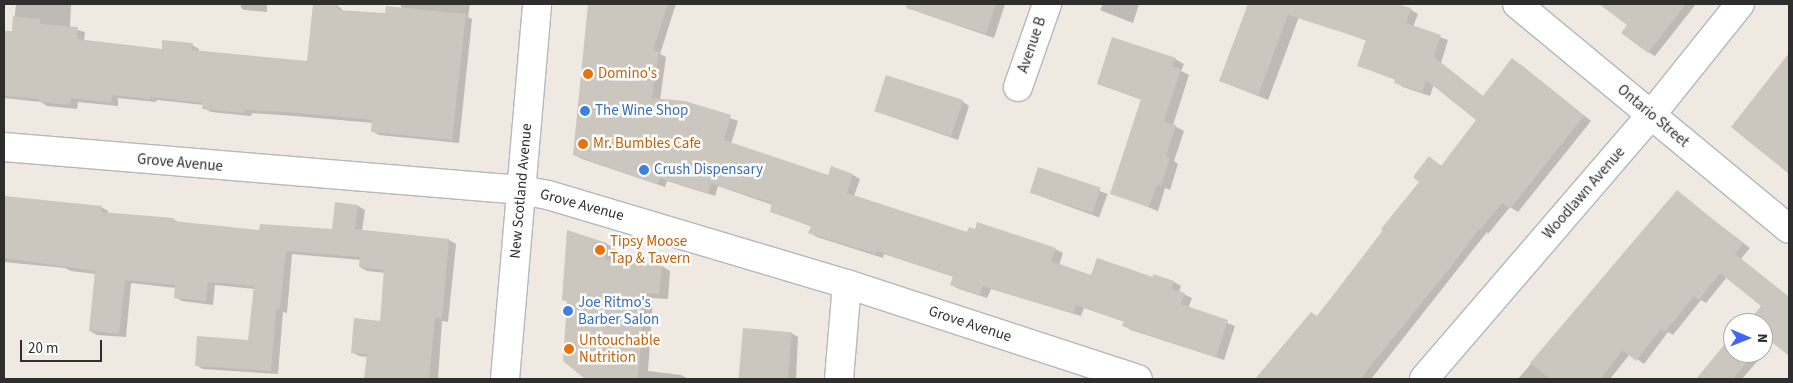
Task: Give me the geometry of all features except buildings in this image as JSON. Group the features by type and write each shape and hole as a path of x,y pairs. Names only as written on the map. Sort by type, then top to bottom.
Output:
{"street":[{"name":"New Scotland Avenue","path":"505,379 538,4"},
{"name":"Avenue B","path":"1018,87 1047,4"},
{"name":"Ontario Street","path":"1517,4 1789,229"},
{"name":"Woodlawn Avenue","path":"1424,379 1651,115 1740,4"},
{"name":"Grove Avenue","path":"4,147 522,190 586,205 847,284 1138,379"},
{"path":"839,379 847,284"}],"place":[{"name":"Domino's","path":"588,74"},
{"name":"The Wine Shop","path":"585,111"},
{"name":"Mr. Bumbles Cafe","path":"583,144"},
{"name":"Crush Dispensary","path":"644,170"},
{"name":"Tipsy Moose Tap & Tavern","path":"600,250"},
{"name":"Joe Ritmo's Barber Salon","path":"568,311"},
{"name":"Untouchable Nutrition","path":"569,349"}]}
